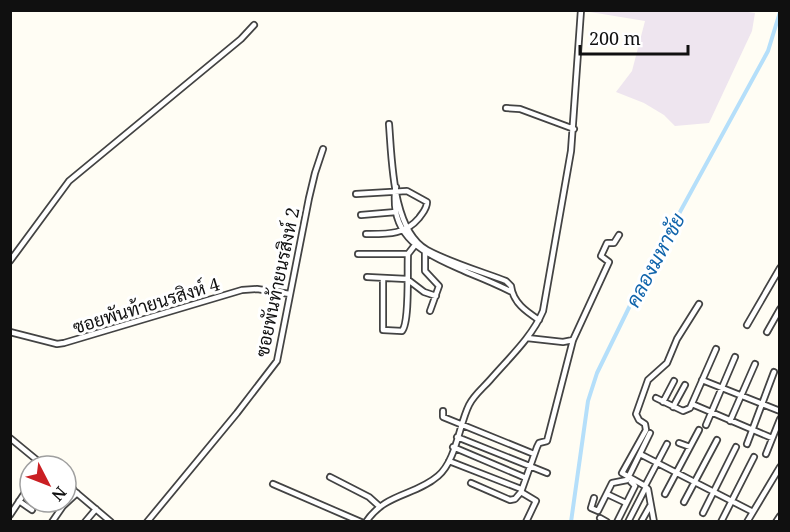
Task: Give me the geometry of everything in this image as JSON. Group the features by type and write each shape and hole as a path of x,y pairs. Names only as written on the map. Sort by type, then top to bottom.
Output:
{"street":[{"path":"366,522 379,506 431,481 443,471 474,397 527,338 539,320 545,304 574,129 581,10"},
{"path":"10,261 69,181 241,39 254,25"},
{"path":"506,108 520,109 574,129"},
{"path":"389,124 401,216 406,230 426,251 426,271 439,286 430,311"},
{"name":"ซอยพันท้ายนรสิงห์ 2","path":"147,522 274,366 279,356 315,173 323,149"},
{"path":"396,190 396,212 415,245 506,281 524,310 539,320"},
{"path":"356,194 407,191 427,202 425,210 406,230 366,234"},
{"path":"361,215 396,212"},
{"path":"471,483 510,500 515,499 521,491 538,444 547,441 573,340 609,262 602,256 606,245 614,243 619,235"},
{"path":"383,278 382,330 402,331 406,327 408,254 415,245"},
{"path":"358,255 408,254"},
{"path":"747,325 780,268"},
{"path":"367,277 407,279 424,292 436,296"},
{"name":"ซอยพันท้ายนรสิงห์ 4","path":"10,332 57,344 242,290 290,294"},
{"path":"617,522 635,484 622,472 646,430 645,424 636,414 648,380 668,363 677,339 699,304"},
{"path":"767,332 780,309"},
{"path":"527,338 563,342 573,340"},
{"path":"656,398 673,407 687,410 692,404 716,349"},
{"path":"706,425 735,357"},
{"path":"730,421 755,364"},
{"path":"747,444 774,372"},
{"path":"702,380 780,411"},
{"path":"663,402 674,381"},
{"path":"673,407 684,385"},
{"path":"692,404 772,438"},
{"path":"443,411 443,417 534,454"},
{"path":"766,454 780,419"},
{"path":"666,494 699,430"},
{"path":"594,498 591,508 598,511 614,482 627,479 650,433"},
{"path":"457,437 547,473"},
{"path":"10,438 29,454"},
{"path":"684,502 717,440"},
{"path":"679,442 690,447"},
{"path":"628,522 667,444"},
{"path":"453,447 526,478"},
{"path":"703,513 736,447"},
{"path":"640,454 753,512"},
{"path":"721,522 754,457"},
{"path":"449,461 521,491 536,501 525,522"},
{"path":"747,522 780,467"},
{"path":"330,477 369,497 379,506"},
{"path":"627,479 646,486"},
{"path":"273,484 361,522"},
{"path":"646,486 654,522"},
{"path":"78,493 110,521"},
{"path":"607,494 634,508"},
{"path":"641,522 650,506"},
{"path":"85,522 96,508"},
{"path":"777,522 780,516"},
{"path":"600,518 608,522"}],"shaded area":[{"path":"734,10 755,13 752,31 709,123 675,126 664,115 644,103 616,92 632,71 645,21 590,11"}],"waterway":[{"name":"คลองมหาชัย","path":"571,522 588,401 597,373 640,285 768,51 780,12"}]}
